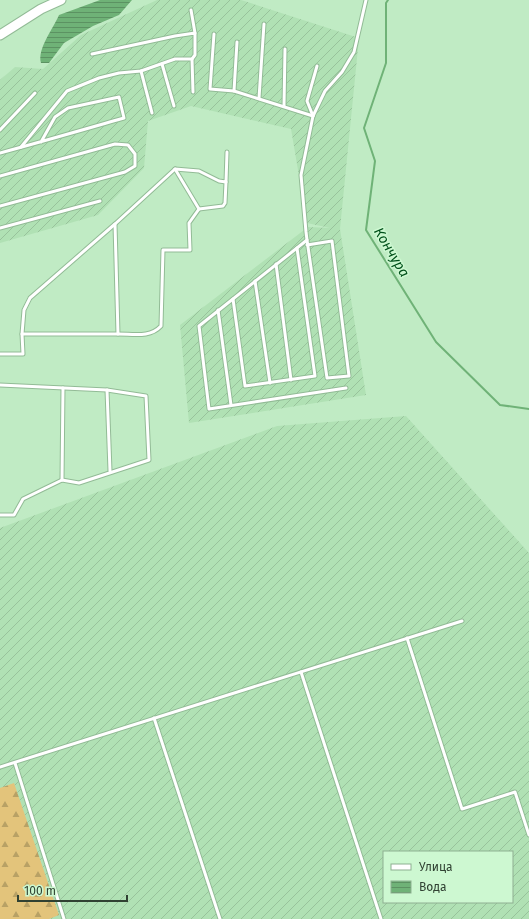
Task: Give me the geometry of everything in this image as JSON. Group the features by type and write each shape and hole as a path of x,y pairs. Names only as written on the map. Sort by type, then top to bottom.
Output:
{"main road":[{"path":"0,35 41,9 61,0"}],"lane":[{"path":"308,245 332,241 349,376 327,378 307,240 301,175 313,116 325,91 342,72 354,52 366,0"},
{"path":"191,10 195,33 195,55 192,59 193,92"},
{"path":"259,98 264,24"},
{"path":"92,54 174,36 195,33"},
{"path":"214,34 210,88 234,91 313,116"},
{"path":"234,91 237,42"},
{"path":"284,106 285,49"},
{"path":"21,147 67,91 99,78 119,73 141,71 175,59 192,59"},
{"path":"162,64 174,106"},
{"path":"313,116 307,101 317,66"},
{"path":"141,71 152,114"},
{"path":"0,130 35,93"},
{"path":"0,153 41,142 124,118 120,96 68,108 55,117 41,142"},
{"path":"0,176 115,144 128,144 135,154 135,166 125,172 0,206"},
{"path":"22,334 150,335 156,332 161,326 163,250 190,250 189,223 199,209 223,206 225,203 227,152"},
{"path":"0,354 23,354 22,334 24,310 30,298 115,224 175,169 199,171 226,182"},
{"path":"175,169 199,209"},
{"path":"0,228 100,201"},
{"path":"115,224 118,334"},
{"path":"307,240 198,326 209,409 346,388"},
{"path":"233,299 245,386 315,376 297,248"},
{"path":"276,264 292,380"},
{"path":"255,281 270,383"},
{"path":"218,310 231,406"},
{"path":"0,384 107,390 146,396 149,460 80,483 62,480 23,499 14,515 0,515"},
{"path":"62,480 63,388"},
{"path":"107,390 110,472"},
{"path":"0,767 462,621"},
{"path":"407,638 462,809 515,792 529,835"},
{"path":"301,672 380,919"},
{"path":"154,718 220,919"},
{"path":"15,763 64,919"}],"shaded area":[{"path":"157,0 241,0 359,38 340,229 366,395 189,423 180,325 308,227 330,228 307,223 291,129 191,106 148,121 144,168 98,215 0,243 0,80 15,67 43,69 81,35"},
{"path":"406,416 529,553 529,919 0,919 0,528 277,426"}],"green space":[{"path":"14,783 59,915 49,919 0,919 0,788"}],"water":[{"path":"100,0 132,0 119,15 93,26 64,43 49,63 41,63 40,57 43,45 59,15"}],"waterway":[{"name":"Кончура","path":"388,0 386,3 386,63 364,128 375,161 366,230 436,342 500,405 529,409"}]}
